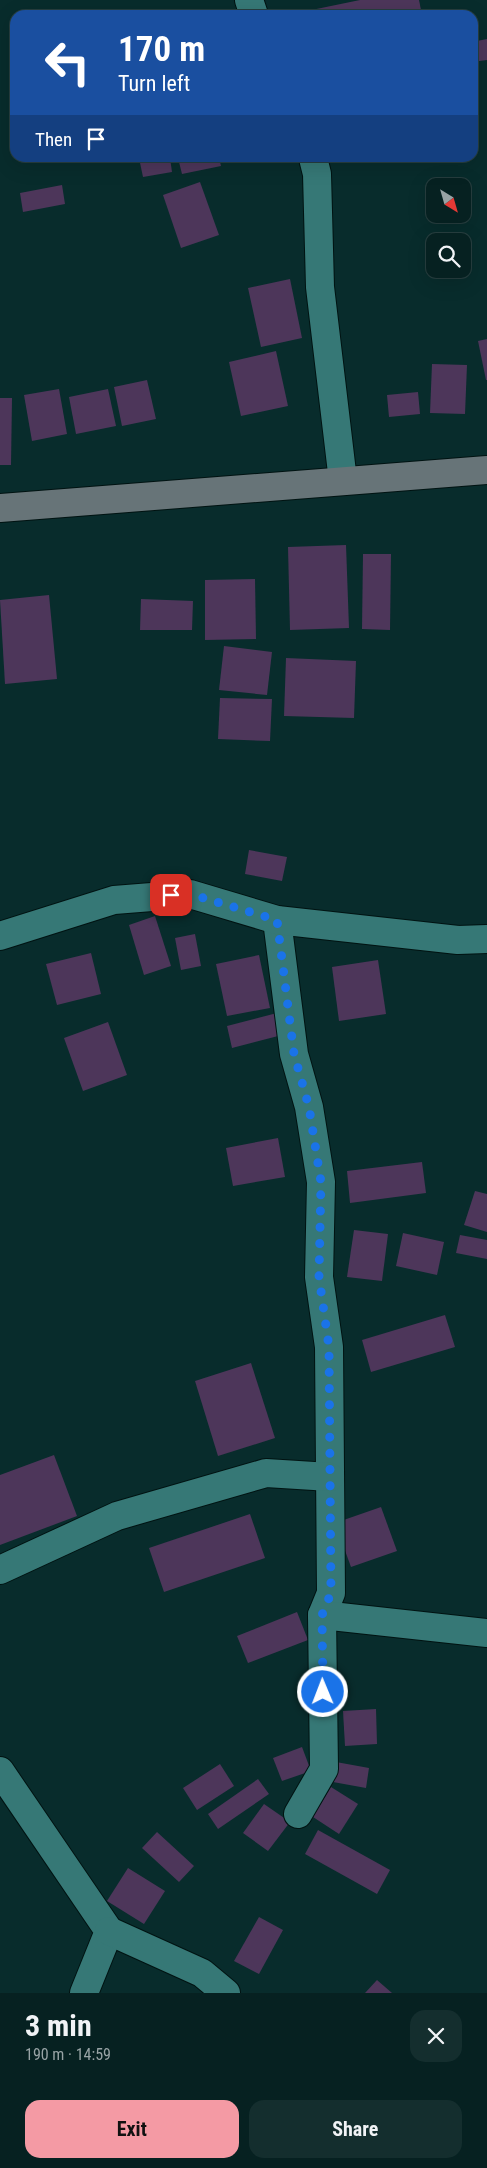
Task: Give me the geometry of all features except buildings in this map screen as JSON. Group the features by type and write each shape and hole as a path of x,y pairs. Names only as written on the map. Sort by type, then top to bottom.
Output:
{"main road":[{"path":"0,508 487,470"}],"street":[{"path":"314,162 318,174 320,287 343,481"},
{"path":"0,936 114,900 190,894 277,920 343,929 458,940 487,939"},
{"path":"277,920 294,1054 309,1107 321,1182 319,1277 329,1347 331,1593 322,1615 324,1769 298,1814"},
{"path":"0,1570 117,1516 266,1473 330,1477"},
{"path":"322,1615 487,1633"},
{"path":"0,1771 109,1931 202,1973 226,1993"},
{"path":"84,1993 109,1931"}],"route":[{"path":"171,895 190,894 277,920 294,1054 309,1107 321,1182 319,1277 329,1347 331,1593 322,1615 323,1692"}]}
